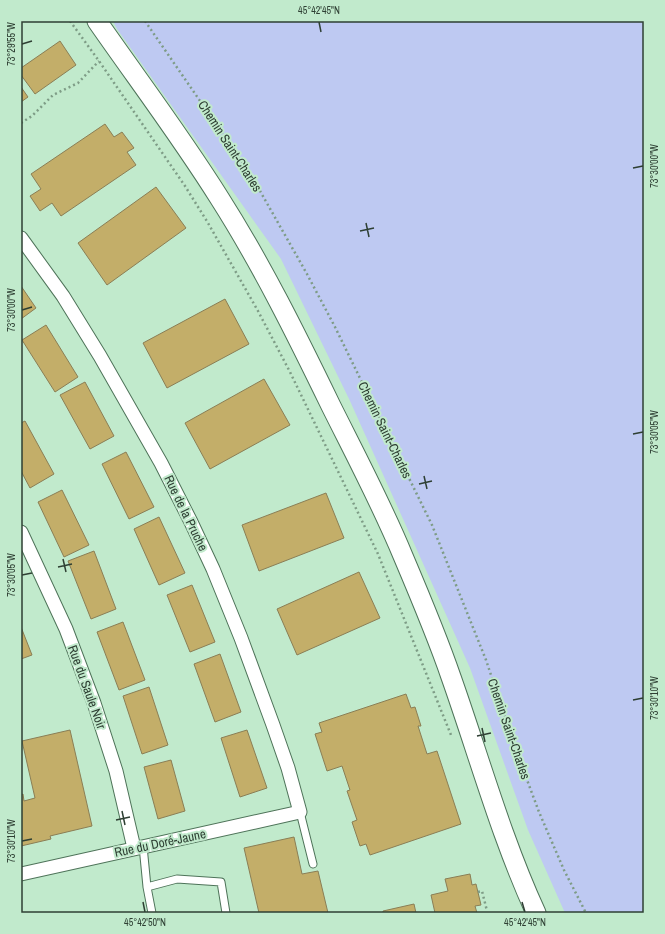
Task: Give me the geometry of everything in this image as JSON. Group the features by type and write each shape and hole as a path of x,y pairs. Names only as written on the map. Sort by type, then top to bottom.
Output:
{"main road":[{"path":"97,21 206,177 235,223 288,318 375,495 402,554 441,649 512,854 536,913"}],"street":[{"name":"Rue de la Pruche","path":"21,238 62,296 100,356 161,463 191,522 213,569 241,638 288,768 300,812"},
{"name":"Rue du Saule Noir","path":"21,532 66,629 94,704 139,847"},
{"name":"Rue du Doré-Jaune","path":"21,874 300,812"}],"lane":[{"path":"300,812 313,864"},
{"path":"139,847 152,913"},
{"path":"147,886 177,879 221,882 226,913"}],"path":[{"path":"70,21 185,186 258,311 290,372 378,554 452,737"},
{"name":"Chemin Saint-Charles","path":"145,21 251,175 335,327 435,532 486,660 514,746 539,812 564,870 586,913"},
{"path":"21,123 32,116 53,94 78,83 99,61"},
{"path":"478,892 482,891 487,911"}],"shaded area":[{"path":"113,21 644,21 644,913 565,913 528,830 470,668 350,401 281,259 117,29"}],"building":[{"path":"60,41 76,65 35,94 21,75 21,68"},
{"path":"21,87 28,97 21,102"},
{"path":"105,124 114,137 122,132 134,148 127,152 136,165 61,216 52,203 40,211 30,196 41,189 31,174"},
{"path":"156,187 186,228 107,285 78,243"},
{"path":"21,286 36,308 21,319"},
{"path":"225,299 249,344 167,388 143,343"},
{"path":"46,325 78,377 55,392 22,340"},
{"path":"264,379 290,425 210,469 185,423"},
{"path":"85,382 114,436 90,449 60,395"},
{"path":"25,421 54,474 30,488 21,471 21,423"},
{"path":"126,452 154,507 129,519 102,464"},
{"path":"62,490 89,545 64,557 38,502"},
{"path":"326,493 344,538 259,571 242,525"},
{"path":"159,517 185,573 159,585 134,529"},
{"path":"94,551 116,609 91,619 68,561"},
{"path":"359,572 380,618 297,655 277,609"},
{"path":"192,585 215,642 190,652 167,595"},
{"path":"123,622 145,680 119,690 97,632"},
{"path":"21,627 32,655 21,659"},
{"path":"220,654 241,712 215,722 194,664"},
{"path":"149,687 168,745 142,754 123,696"},
{"path":"406,694 411,708 415,707 421,726 418,726 427,754 437,751 461,824 370,855 366,844 360,846 352,822 357,820 347,791 350,790 342,766 327,771 315,734 322,732 319,723"},
{"path":"70,730 92,826 50,836 51,839 21,846 21,795 23,794 24,801 35,798 22,741"},
{"path":"247,730 267,788 240,797 221,738"},
{"path":"171,760 185,811 158,819 144,767"},
{"path":"294,837 302,874 318,871 328,913 259,913 244,848"},
{"path":"470,874 472,885 476,884 481,905 475,906 477,913 435,913 431,895 448,891 445,879"},
{"path":"414,904 416,913 383,913 383,911"}]}
